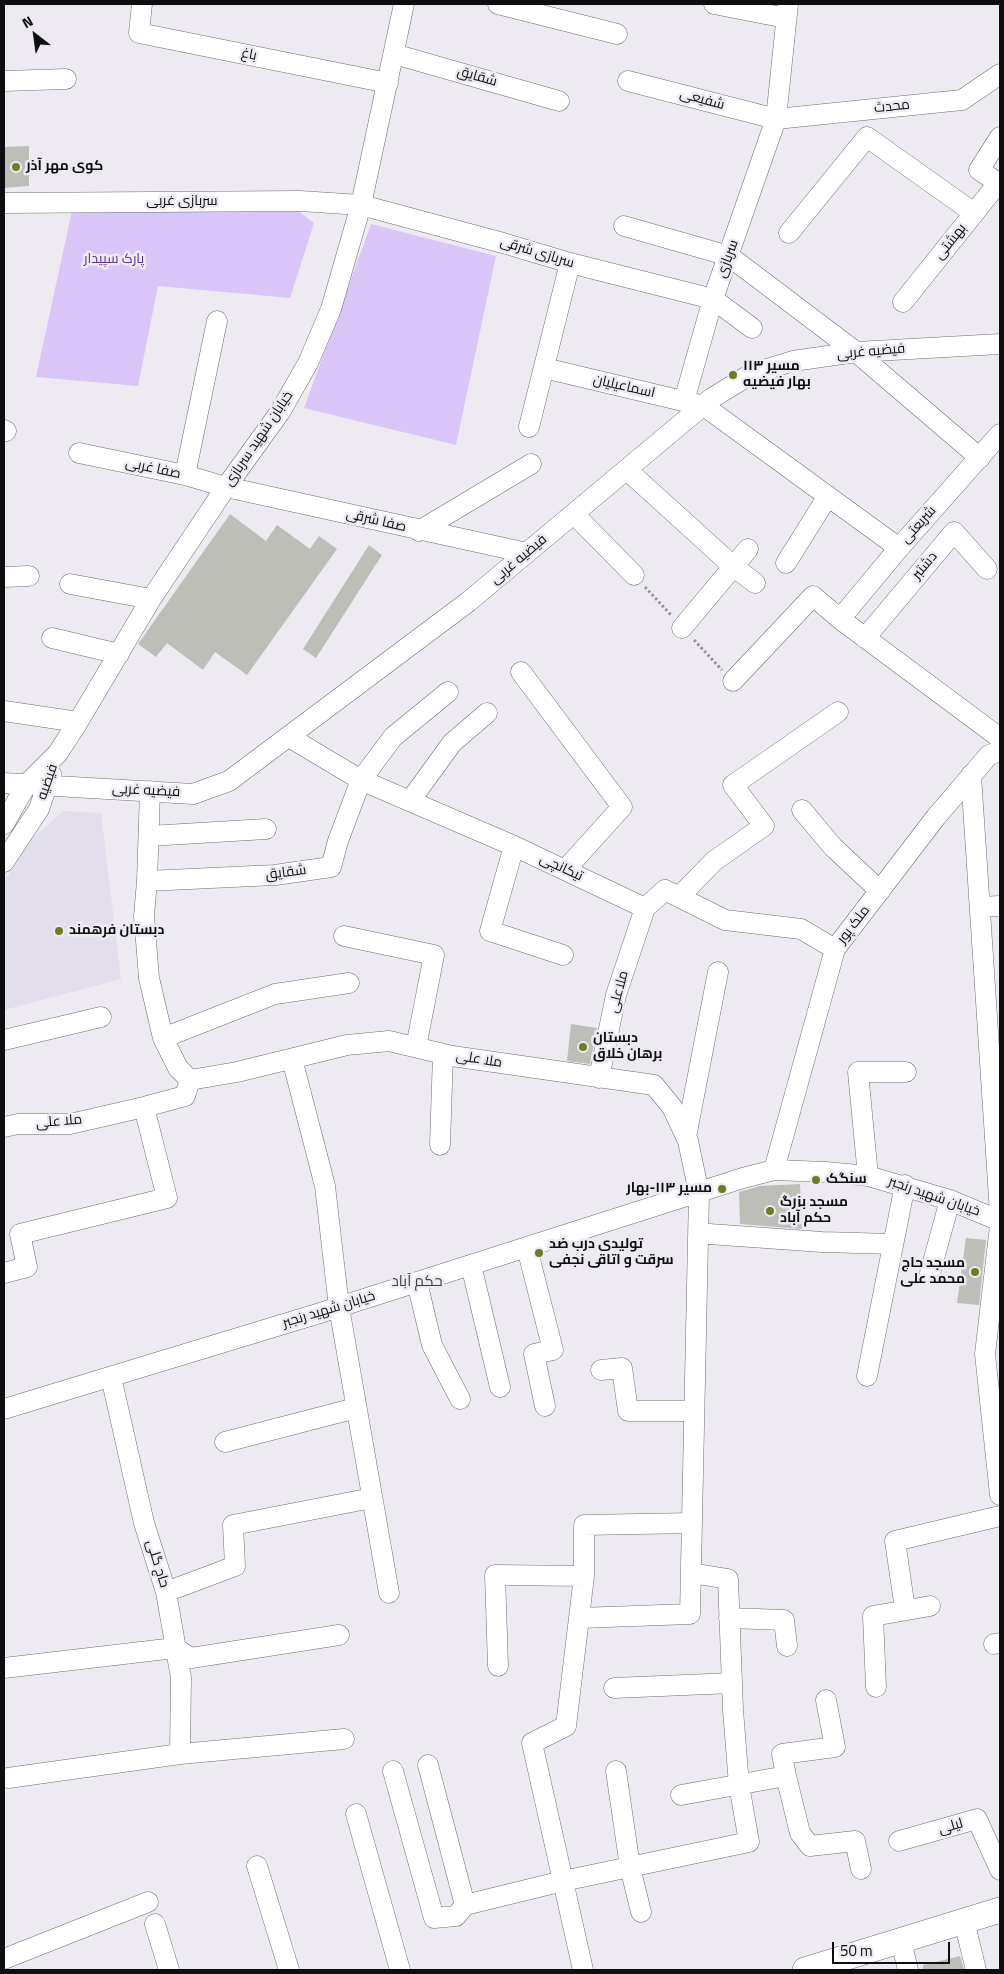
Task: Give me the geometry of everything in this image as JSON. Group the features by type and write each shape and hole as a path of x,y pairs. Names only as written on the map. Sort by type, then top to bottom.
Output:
{"main road":[{"path":"818,1968 1000,1910"}],"street":[{"name":"باغ","path":"142,4 139,33 388,83"},
{"name":"خیابان شهید سربازی","path":"58,753 151,599 226,487 280,412 308,363 331,309 361,205 404,4"},
{"path":"498,4 617,34"},
{"path":"714,4 787,11"},
{"name":"سربازی","path":"684,401 713,299 776,120 787,11"},
{"name":"شقایق","path":"394,54 559,101"},
{"name":"محدث","path":"776,120 962,100 1000,74"},
{"path":"4,81 66,79"},
{"name":"شفیعی","path":"628,81 776,120"},
{"path":"789,233 867,137 974,213"},
{"path":"999,183 979,170 1000,137"},
{"name":"بهشتی","path":"903,302 999,183"},
{"name":"سربازی غربی","path":"4,203 300,201 361,205"},
{"name":"سربازی شرقی","path":"361,205 503,242 570,263 713,299"},
{"path":"624,226 729,256 856,352 980,458"},
{"path":"529,427 570,263"},
{"path":"713,299 752,328"},
{"path":"185,475 217,321"},
{"name":"فیضیه غربی","path":"4,783 193,794 229,781 468,602 704,406 751,374 794,361 856,352 1000,344"},
{"name":"اسماعیلیان","path":"544,368 704,406"},
{"path":"704,406 899,548"},
{"name":"شریعتی","path":"840,619 899,548 1000,434"},
{"name":"صفا غربی","path":"79,453 185,475 226,487"},
{"path":"420,531 531,464"},
{"path":"627,470 734,567 755,583"},
{"name":"صفا شرقی","path":"226,487 527,553"},
{"path":"786,563 828,496"},
{"path":"574,514 634,575"},
{"name":"دشتبر","path":"865,638 954,532 987,569"},
{"path":"682,628 748,549"},
{"path":"4,578 29,576"},
{"path":"70,584 151,599"},
{"path":"733,681 813,596 865,638 1000,738"},
{"path":"52,638 119,654"},
{"path":"521,672 622,807 565,870"},
{"path":"361,780 393,737 448,692"},
{"path":"4,711 78,722"},
{"path":"679,897 714,861 764,826 733,785 838,712"},
{"path":"410,801 452,743 487,713"},
{"name":"تیکانچی","path":"289,736 361,780 514,846 645,908"},
{"name":"ملک پور","path":"774,1170 835,949 971,775 989,755 1000,751"},
{"name":"فیضیه","path":"4,824 26,785 58,753"},
{"name":"فیضیه","path":"4,862 38,809 58,753"},
{"path":"971,775 980,907 997,1101 1000,1213"},
{"name":"شقایق","path":"147,881 276,875 331,867 338,841 361,780"},
{"path":"150,792 144,916 148,969 163,1038 178,1068 190,1080"},
{"path":"802,810 833,847 880,891"},
{"path":"149,836 266,829"},
{"path":"514,846 490,931 563,955"},
{"path":"645,908 665,890 725,920 801,929 835,949"},
{"path":"980,907 1000,906"},
{"name":"ملاعلی","path":"599,1078 616,995 645,908"},
{"path":"344,936 434,955 416,1047"},
{"path":"686,1137 718,972"},
{"path":"163,1038 275,994 349,983"},
{"path":"4,1040 101,1017"},
{"name":"ملا علی","path":"4,1127 18,1124 70,1124 185,1096 190,1080 237,1072 347,1046 389,1041 443,1054 654,1085 672,1107 686,1137 699,1193 690,1614 579,1618"},
{"path":"440,1145 443,1054"},
{"path":"292,1059 325,1186 339,1307 389,1594"},
{"path":"868,1176 858,1072 906,1072"},
{"path":"4,1273 27,1267 20,1234 167,1198 144,1107"},
{"name":"خیابان شهید رنجبر","path":"4,1409 339,1307 743,1178 774,1170 868,1176 905,1185 950,1200 1000,1221"},
{"path":"867,1376 905,1185"},
{"path":"930,1273 950,1200"},
{"path":"1000,1226 985,1354 1000,1495"},
{"path":"709,1234 822,1242 893,1244"},
{"path":"527,1248 553,1350 534,1354 545,1406"},
{"path":"471,1265 500,1388"},
{"path":"417,1282 432,1345 460,1399"},
{"path":"601,1370 622,1368 628,1412 694,1411"},
{"name":"حاج گلی","path":"111,1377 144,1523 166,1592 181,1678 180,1754"},
{"path":"225,1442 356,1408"},
{"path":"166,1592 235,1566 233,1525 372,1498"},
{"path":"905,1609 895,1541 1000,1516"},
{"path":"583,1970 532,1743 566,1726 584,1576 584,1525 692,1524"},
{"path":"393,1772 434,1918 456,1916 465,1905 563,1881 749,1842 739,1785 732,1683 728,1579 691,1573"},
{"path":"498,1666 495,1575 584,1576"},
{"path":"876,1687 873,1616 930,1606"},
{"path":"729,1618 784,1620 787,1646"},
{"path":"4,1668 176,1648 191,1658 339,1635"},
{"path":"614,1688 732,1683"},
{"path":"826,1700 835,1747 782,1754 786,1776 800,1833 810,1846 855,1841 861,1869"},
{"path":"8,1778 180,1754 344,1739"},
{"path":"428,1765 465,1905"},
{"path":"616,1771 630,1866 641,1912"},
{"path":"681,1795 786,1776"},
{"path":"356,1814 400,1970"},
{"name":"لیلی","path":"899,1841 977,1819 1000,1870"},
{"path":"256,1866 289,1970"},
{"path":"4,1959 148,1902"},
{"path":"964,1921 976,1970"},
{"path":"155,1924 169,1970"},
{"path":"900,1941 908,1970"}],"shaded area":[{"name":"دبستان فرهمند","path":"63,811 101,813 121,979 4,1010 4,882 33,838"}],"green space":[{"name":"پارک سپیدار","path":"73,206 297,210 314,223 290,298 158,286 138,386 36,377"},
{"path":"371,224 496,256 456,445 304,408"}],"building":[{"name":"کوی مهر آذر","path":"29,146 29,186 4,188 4,147"},
{"path":"230,514 266,541 277,525 310,549 319,536 337,549 247,675 215,652 203,670 167,643 156,657 138,644"},
{"path":"369,545 382,555 316,658 303,649"},
{"name":"دبستان برهان خلاق","path":"571,1024 597,1028 590,1064 567,1061"},
{"name":"مسجد بزرگ حکم آباد","path":"800,1184 802,1229 740,1224 739,1192 760,1186"},
{"name":"مسجد حاج محمد علی","path":"966,1238 986,1240 979,1305 957,1303"},
{"path":"960,1956 964,1970 923,1970 923,1965"}],"place":[{"name":"کوی مهر آذر","path":"16,167"},
{"name":"مسیر ۱۱۳ بهار فیضیه","path":"733,375"},
{"name":"دبستان فرهمند","path":"59,931"},
{"name":"دبستان برهان خلاق","path":"583,1047"},
{"name":"سنگک","path":"816,1180"},
{"name":"مسیر ۱۱۳-بهار","path":"722,1189"},
{"name":"مسجد بزرگ حکم آباد","path":"770,1211"},
{"name":"تولیدی درب ضد سرقت و اتاقی نجفی","path":"539,1253"},
{"name":"مسجد حاج محمد علی","path":"975,1272"}],"district":[{"name":"حکم آباد","path":"417,1282"}]}
